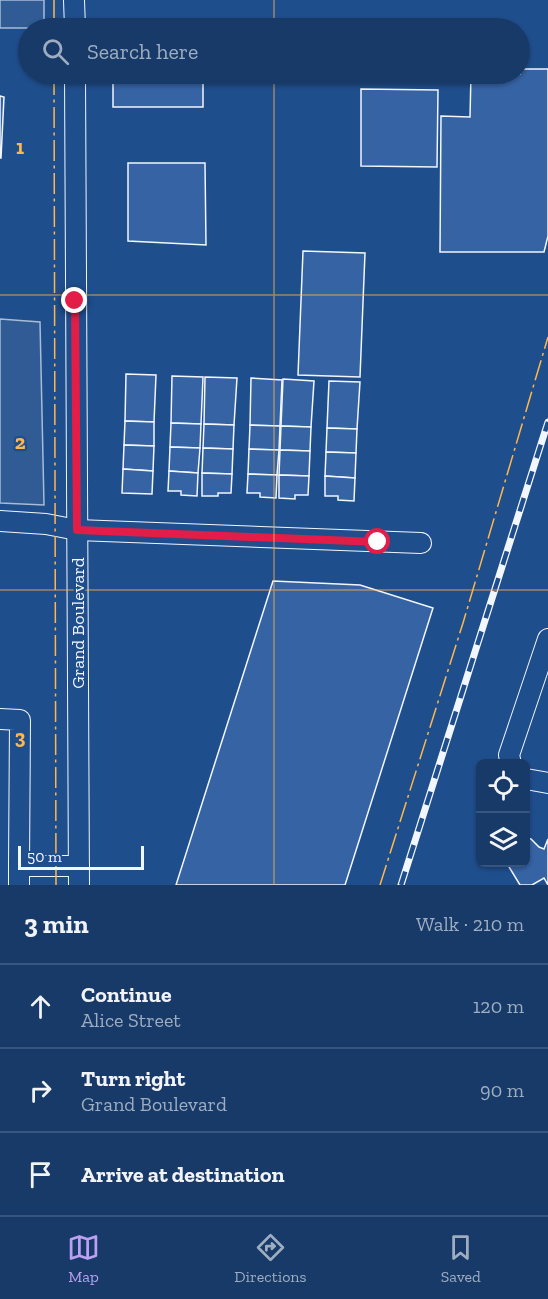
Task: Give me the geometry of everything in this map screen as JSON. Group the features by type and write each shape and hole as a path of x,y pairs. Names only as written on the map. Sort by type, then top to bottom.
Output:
{"street":[{"path":"74,0 75,18"},
{"name":"Grand Boulevard","path":"75,84 79,876"},
{"path":"0,521 46,524 77,530 421,543"},
{"path":"510,759 509,754 548,639"},
{"path":"0,720 20,720 19,875 79,876"},
{"path":"530,780 548,783"}],"shaded area":[{"path":"0,0 44,0 44,18 18,18 18,28 0,28"},
{"path":"0,319 40,322 44,505 0,503"}],"building":[{"path":"530,69 548,69 548,236 544,252 440,252 441,116 470,117 471,84 530,84"},
{"path":"113,84 203,84 203,107 113,107"},
{"path":"361,89 438,90 437,167 361,166"},
{"path":"0,96 4,97 1,158 0,158"},
{"path":"128,163 205,163 206,245 128,241"},
{"path":"303,251 365,253 360,377 298,375"},
{"path":"126,374 156,375 154,422 125,421"},
{"path":"172,376 203,377 201,424 171,423"},
{"path":"205,377 237,378 234,425 204,424"},
{"path":"251,378 282,380 280,426 250,425"},
{"path":"283,379 314,381 311,427 281,426"},
{"path":"329,381 360,382 357,429 327,428"},
{"path":"125,421 154,422 154,446 124,445"},
{"path":"171,423 201,424 200,448 170,447"},
{"path":"204,424 234,425 233,449 203,448"},
{"path":"250,425 280,426 279,450 249,449"},
{"path":"281,426 311,427 310,451 280,450"},
{"path":"327,428 357,429 356,453 326,452"},
{"path":"124,445 154,446 153,471 123,469"},
{"path":"170,447 200,448 198,473 169,471"},
{"path":"203,448 233,449 232,474 202,473"},
{"path":"249,449 279,450 277,475 248,474"},
{"path":"280,450 310,451 309,476 279,475"},
{"path":"326,452 356,453 355,478 325,476"},
{"path":"123,469 153,471 152,494 122,493"},
{"path":"169,471 198,473 197,496 181,495 181,491 168,491"},
{"path":"202,473 232,474 231,493 202,496"},
{"path":"248,474 277,475 276,498 260,497 260,493 247,493"},
{"path":"279,475 309,476 308,495 295,495 295,499 279,498"},
{"path":"325,476 355,478 354,501 338,500 338,496 325,496"},
{"path":"273,581 360,585 433,608 345,885 176,885"},
{"path":"530,839 544,849 548,839 548,885 544,878 532,885 520,885 509,867 530,867"}],"railway":[{"path":"401,885 548,422"}],"power":[{"path":"54,0 54,18"},
{"path":"54,84 56,885"},
{"path":"380,885 463,623 548,337"}],"route":[{"path":"75,301 77,530 378,542"}]}
